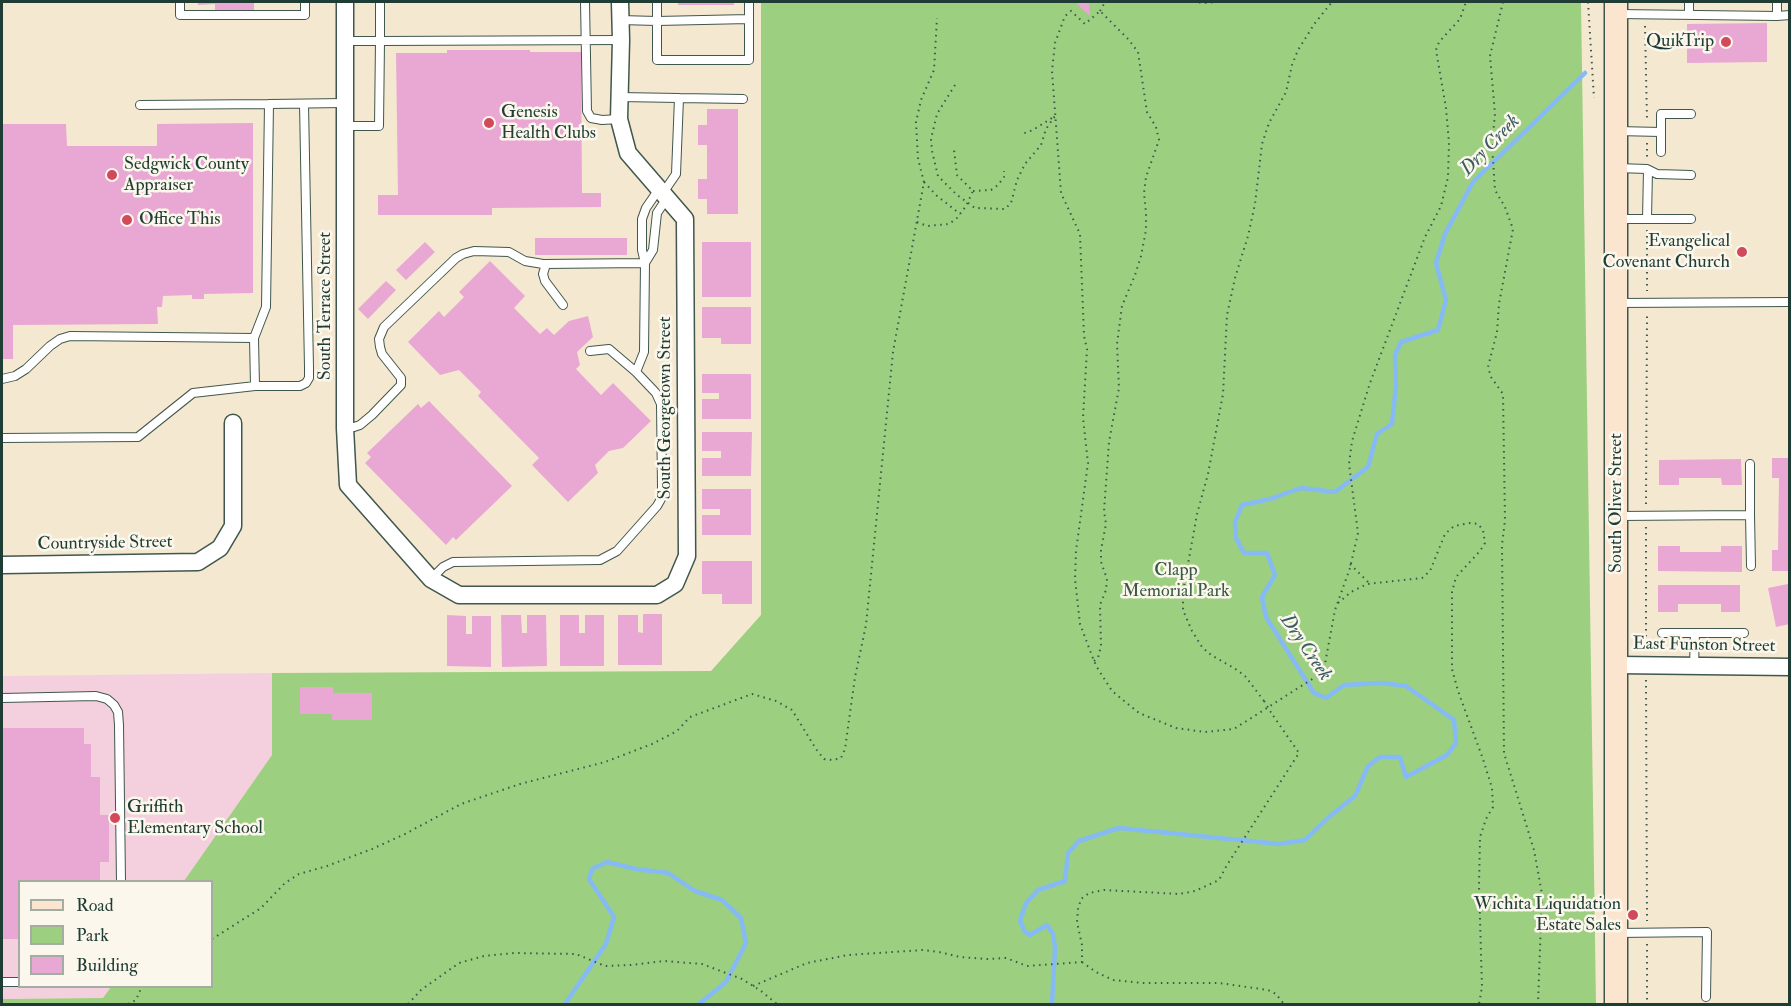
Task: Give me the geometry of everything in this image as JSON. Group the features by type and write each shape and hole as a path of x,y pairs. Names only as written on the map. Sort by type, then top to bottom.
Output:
{"main road":[{"name":"South Oliver Street","path":"1616,8 1616,1005"}],"street":[{"name":"South Terrace Street","path":"345,2 345,428 348,485 431,579"},
{"name":"South Georgetown Street","path":"431,579 459,595 657,595 675,584 687,556 685,219 628,153 619,119 620,2"},
{"name":"Countryside Street","path":"2,565 198,562 220,548 233,526 233,423"},
{"name":"East Funston Street","path":"1617,665 1790,667"}],"lane":[{"path":"180,2 180,15 305,15 305,2"},
{"path":"346,126 379,126 380,2"},
{"path":"585,2 587,111 591,118 619,119"},
{"path":"657,2 657,60 749,60 749,2"},
{"path":"1689,2 1689,15"},
{"path":"1777,2 1778,15"},
{"path":"1616,8 1645,14 1790,15"},
{"path":"620,20 749,19"},
{"path":"345,41 621,40"},
{"path":"619,97 743,99"},
{"path":"636,372 644,352 645,262 642,250 642,219 646,208 663,194 676,174 679,98"},
{"path":"140,105 345,103"},
{"path":"255,386 254,338 266,307 269,104"},
{"path":"2,438 138,437 193,393 255,386 300,386 306,383 309,378 304,104"},
{"path":"1661,152 1661,114 1691,114"},
{"path":"1617,131 1661,132"},
{"path":"1617,168 1648,169 1657,174 1692,174"},
{"path":"1647,219 1648,169"},
{"path":"1617,219 1692,219"},
{"path":"345,428 354,427 372,415 401,385 401,378 382,354 379,339 384,327 456,258 463,254 474,251 501,251 509,252 525,261 546,264 645,262"},
{"path":"546,264 543,274 545,281 563,305"},
{"path":"1617,303 1790,302"},
{"path":"2,379 15,376 26,369 50,346 70,336 254,338"},
{"path":"431,579 443,567 453,562 600,560 617,551 661,499 661,404 656,393 609,349 590,351"},
{"path":"1750,464 1751,566"},
{"path":"1617,516 1750,515"},
{"path":"1662,633 1744,633"},
{"path":"1694,666 1695,633"},
{"path":"2,698 96,696 107,699 114,705 118,712 119,725 121,880"},
{"path":"1617,933 1707,932 1706,997"},
{"path":"2,982 18,982"}],"path":[{"path":"1105,2 1100,11 1085,24 1071,11 1065,16 1055,43 1052,71 1061,194 1080,234 1084,336 1087,349 1083,418 1088,463 1076,551 1075,579 1080,624 1094,661 1112,691 1139,713 1176,728 1205,732 1234,729 1302,686 1324,669 1337,604 1358,533 1349,469 1352,441 1370,383 1425,237 1441,206 1448,177 1449,143 1437,50 1439,42 1460,19 1466,2"},
{"path":"1193,2 1215,2"},
{"path":"1082,962 1082,945 1077,922 1081,899 1089,893 1104,890 1179,894 1195,891 1219,880 1299,753 1245,676 1211,656 1202,647 1183,610 1183,592 1223,394 1227,315 1255,204 1262,144 1269,123 1286,92 1298,50 1332,2"},
{"path":"1503,2 1490,56 1495,114 1494,182 1495,190 1505,207 1513,229 1499,303 1497,332 1488,366 1491,377 1503,394 1504,753 1534,850 1542,894 1538,1005"},
{"path":"1588,2 1594,98"},
{"path":"1094,661 1098,658 1101,646 1100,605 1106,590 1107,579 1101,562 1101,550 1106,524 1104,511 1109,442 1119,388 1117,344 1122,306 1135,275 1144,239 1146,177 1159,140 1156,127 1147,112 1138,52 1100,11"},
{"path":"1645,14 1648,169"},
{"path":"213,938 261,908 285,883 299,874 372,849 461,804 520,784 605,762 652,744 677,731 690,717 752,694 776,701 792,710 824,759 841,758 845,749 855,677 866,626 893,352 924,182 917,152 916,122 921,100 934,70 937,18"},
{"path":"955,85 937,114 931,139 932,151 938,176 949,188 975,208 1005,209 1011,203 1017,180 1025,164 1041,145 1046,129 1055,116"},
{"path":"1022,134 1055,116"},
{"path":"954,150 957,176 973,191 991,190 1004,177 1004,171"},
{"path":"924,182 960,214"},
{"path":"917,222 927,226 949,224 960,214 973,191"},
{"path":"1647,219 1647,1005"},
{"path":"1337,604 1351,592 1370,584 1422,578 1430,571 1445,534 1454,526 1478,524 1483,530 1485,543 1456,577 1452,592 1452,669 1492,788 1493,807 1480,837 1482,987 1479,1005"},
{"path":"1350,564 1370,584"},
{"path":"753,986 807,963 848,955 923,950 960,957 1006,958 1027,966 1082,962 1113,980 1143,983 1219,983 1268,990 1276,994 1284,1005"},
{"path":"408,1005 420,990 459,963 514,953 576,954 603,965 632,965 664,961 702,964 739,978 777,1005"},
{"path":"128,1005 136,1000 142,988"}],"shaded area":[{"name":"Griffith Elementary School","path":"272,673 272,755 185,880 18,880 18,988 110,988 103,998 2,999 2,676"}],"green space":[{"name":"Clapp Memorial Park","path":"761,2 1581,2 1596,1004 2,1004 2,999 103,998 110,988 213,988 213,880 185,880 272,755 272,673 711,671 761,615"}],"building":[{"path":"198,2 254,2 254,11 215,12 215,4 198,5"},
{"path":"678,2 734,2 734,5 678,5"},
{"path":"1076,2 1089,2 1090,16 1081,8"},
{"path":"1767,23 1767,62 1687,63 1687,24"},
{"name":"Genesis Health Clubs","path":"447,50 581,52 582,193 601,193 601,207 492,208 492,215 378,215 378,195 398,195 396,53 447,53"},
{"path":"707,109 738,109 738,214 707,214 707,199 698,199 698,179 707,179 707,145 698,145 698,125 707,125"},
{"name":"Office This","path":"253,123 253,293 204,294 204,299 192,299 192,295 163,296 162,307 157,307 158,324 13,325 13,359 2,359 2,124 66,124 67,146 157,146 157,124"},
{"path":"535,238 627,238 627,255 535,255"},
{"path":"425,242 435,252 406,280 396,270"},
{"path":"702,242 751,242 751,297 702,297"},
{"path":"490,261 525,296 514,308 540,334 547,328 554,335 569,321 588,316 593,337 577,352 580,365 576,369 601,395 613,383 651,421 623,448 609,451 595,465 598,473 568,502 532,465 539,458 478,396 481,392 459,370 440,375 408,342 439,311 444,317 464,297 459,292"},
{"path":"386,281 396,290 368,319 358,309"},
{"path":"702,307 751,307 751,344 721,344 721,338 702,338"},
{"path":"702,374 751,374 751,419 702,419 702,399 719,399 719,393 702,393"},
{"path":"429,401 512,486 456,540 453,537 446,545 365,463 371,457 367,453 418,404 421,408"},
{"path":"702,432 752,432 751,476 702,476 702,458 721,458 721,451 702,451"},
{"path":"1772,458 1790,458 1790,571 1772,571 1772,550 1778,550 1779,478 1772,478"},
{"path":"1741,459 1742,485 1722,485 1721,478 1679,478 1679,485 1659,485 1659,460"},
{"path":"702,489 751,489 751,535 702,535 702,515 720,515 720,509 702,509"},
{"path":"1658,546 1680,546 1680,552 1721,552 1721,546 1742,546 1742,572 1658,571"},
{"path":"702,561 752,561 752,604 722,604 722,594 702,594"},
{"path":"1788,584 1790,624 1776,627 1768,588"},
{"path":"1658,585 1740,585 1740,612 1721,612 1721,604 1678,604 1678,612 1658,612"},
{"path":"643,614 662,614 662,665 618,665 618,615 638,615 638,632 643,633"},
{"path":"447,615 466,616 466,634 472,634 472,616 491,616 491,667 447,666"},
{"path":"501,615 521,615 522,633 527,633 527,615 546,615 547,666 502,667"},
{"path":"560,615 579,615 579,633 585,633 585,615 604,615 604,666 560,666"},
{"path":"300,687 333,687 333,693 372,693 372,720 332,720 332,714 300,714"},
{"path":"2,728 84,728 84,744 91,744 91,777 100,777 100,815 109,815 109,862 100,862 100,880 18,880 18,939 2,939"}],"waterway":[{"name":"Dry Creek","path":"1052,1004 1055,947 1053,934 1047,925 1030,935 1025,932 1020,921 1026,903 1038,890 1065,881 1068,853 1079,841 1119,828 1279,844 1305,840 1355,796 1368,766 1380,757 1400,757 1406,777 1447,755 1456,743 1454,720 1406,686 1382,683 1344,685 1326,698 1314,693 1266,617 1262,597 1275,575 1267,553 1244,553 1236,538 1235,522 1242,505 1270,499 1301,488 1335,492 1368,467 1377,434 1392,424 1396,385 1395,355 1401,342 1438,330 1446,300 1436,263 1445,234 1473,182 1585,73"},
{"name":"Dry Creek","path":"565,1004 606,944 614,917 589,879 592,869 607,862 668,873 695,891 722,900 741,918 746,943 726,982 699,1004"}],"place":[{"name":"QuikTrip","path":"1726,42"},
{"name":"Genesis Health Clubs","path":"489,123"},
{"name":"Sedgwick County Appraiser","path":"112,175"},
{"name":"Office This","path":"127,220"},
{"name":"Evangelical Covenant Church","path":"1742,252"},
{"name":"Griffith Elementary School","path":"115,818"},
{"name":"Wichita Liquidation Estate Sales","path":"1633,915"}]}
